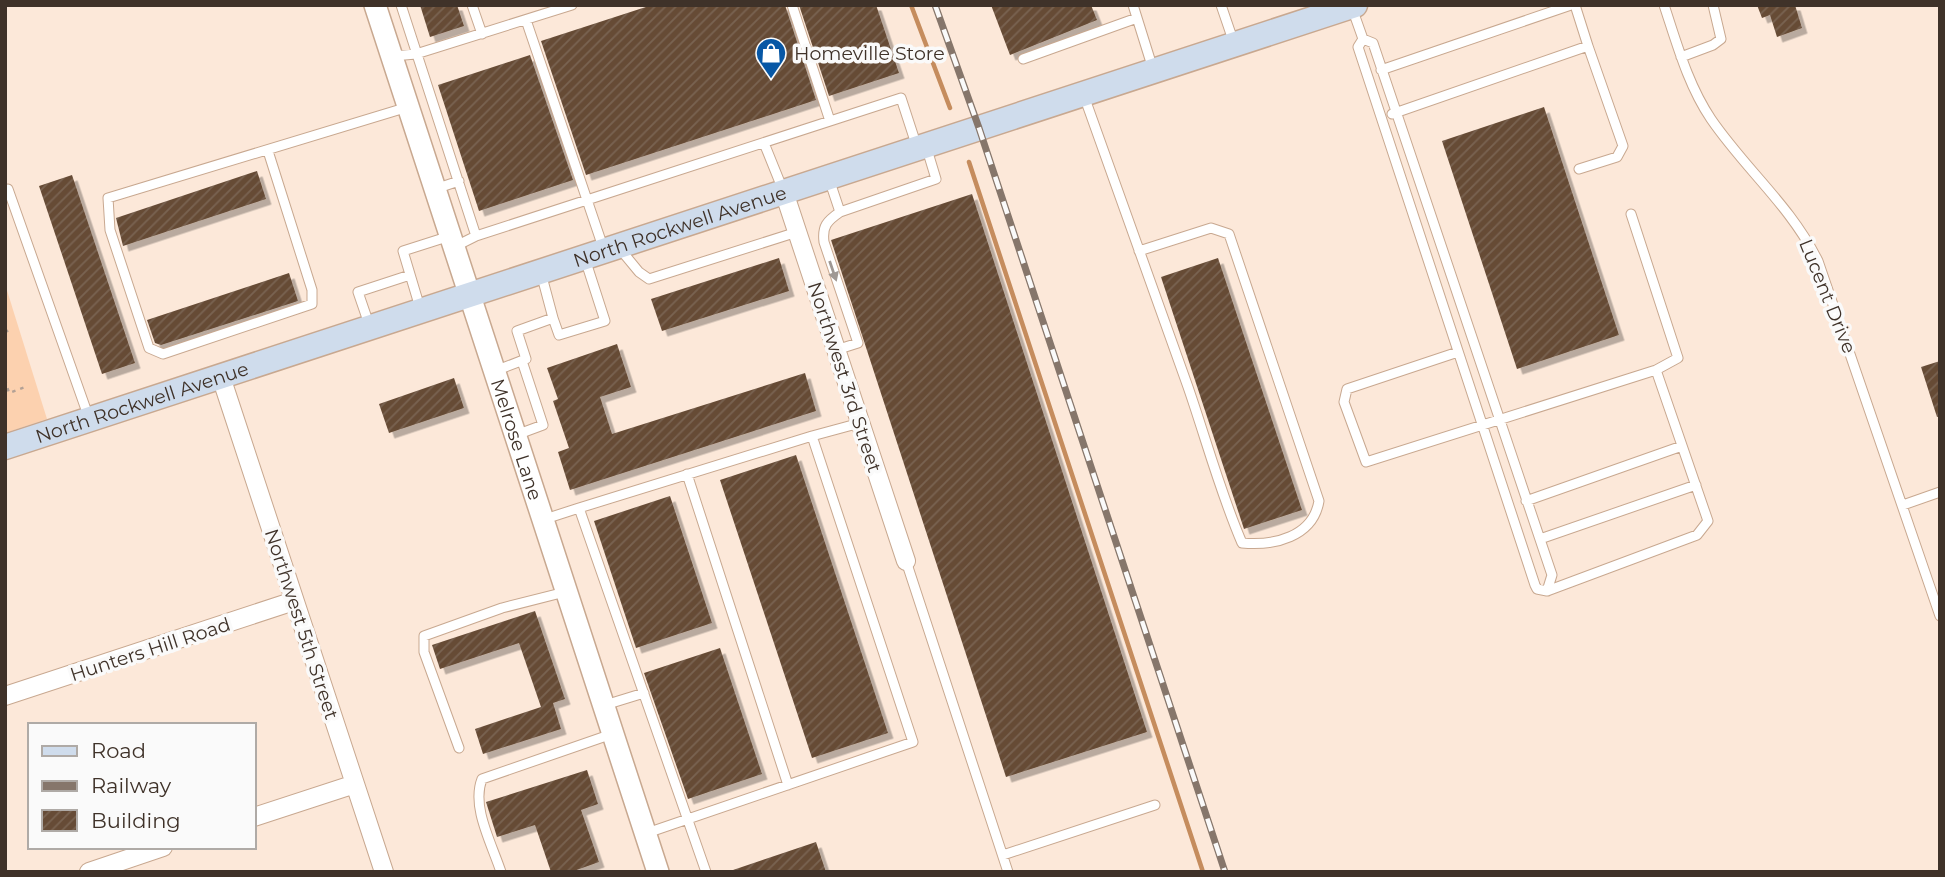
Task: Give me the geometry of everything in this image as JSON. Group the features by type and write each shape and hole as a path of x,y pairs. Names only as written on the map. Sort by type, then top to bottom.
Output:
{"main road":[{"name":"North Rockwell Avenue","path":"5,447 1353,6"}],"street":[{"name":"Melrose Lane","path":"375,5 658,872"},
{"name":"Northwest 3rd Street","path":"784,192 906,562"},
{"name":"Northwest 5th Street","path":"221,377 384,872"},
{"name":"Hunters Hill Road","path":"5,696 294,601"},
{"path":"256,816 355,784"},
{"path":"89,872 157,849"}],"lane":[{"path":"401,5 476,236"},
{"path":"472,5 482,34"},
{"path":"391,56 416,54 526,20 545,10 572,5"},
{"path":"792,5 830,121"},
{"path":"1133,5 1154,71"},
{"path":"1221,5 1234,45"},
{"path":"1381,70 1573,5 1623,146 1617,157 1578,169"},
{"name":"Lucent Drive","path":"1664,5 1681,57 1710,117 1782,203 1803,232 1818,261 1940,615"},
{"path":"1681,57 1713,45 1721,39 1713,5"},
{"path":"1353,6 1363,39 1359,47 1381,117 1537,589 1547,591 1697,535 1708,521 1656,370"},
{"path":"1023,59 1137,18"},
{"path":"526,20 603,252 605,321 559,335 541,273"},
{"path":"1363,39 1373,43 1540,539 1552,575 1547,591"},
{"path":"1381,117 1588,46"},
{"path":"1083,94 1227,509 1242,543 1262,545 1306,530 1316,516 1319,501 1229,234 1211,228 1139,251"},
{"path":"422,312 403,251 476,236 901,98 936,179 840,212 826,222 822,230 824,242 858,343 836,350"},
{"path":"268,151 312,290 312,304 163,354 149,348 110,230 108,198 408,107"},
{"path":"764,143 784,192"},
{"path":"829,177 840,212"},
{"path":"435,189 459,181"},
{"path":"8,189 90,419"},
{"path":"1458,352 1347,389 1344,402 1362,457 1370,463 1656,370 1678,358 1631,214"},
{"path":"603,252 649,279 797,232"},
{"path":"1432,274 1449,269"},
{"path":"371,329 359,292 410,275"},
{"path":"493,372 526,359 517,331 552,318"},
{"path":"514,435 543,425 522,361"},
{"path":"542,520 860,422"},
{"path":"646,834 912,742 813,436"},
{"path":"1527,501 1682,446"},
{"path":"687,474 788,785"},
{"path":"1540,539 1696,485"},
{"path":"1903,505 1940,492"},
{"path":"579,508 706,872"},
{"path":"906,562 1008,872"},
{"path":"459,748 424,652 424,636 502,608 565,592"},
{"path":"603,706 644,693"},
{"path":"501,872 481,812 477,792 482,779 612,734"},
{"path":"1003,855 1155,805"}],"path":[{"path":"5,332 10,330"},
{"path":"5,380 9,393 28,386"}],"shaded area":[{"path":"5,284 47,419 5,433"}],"building":[{"path":"420,5 457,5 464,26 430,37"},
{"path":"652,5 785,5 816,100 586,175 541,41"},
{"path":"799,5 876,5 899,73 829,96"},
{"path":"991,5 1091,5 1097,20 1010,55"},
{"path":"1757,5 1795,5 1802,28 1777,37 1770,15 1762,18"},
{"path":"530,55 573,180 479,211 438,85"},
{"path":"1544,107 1619,335 1517,369 1442,141"},
{"path":"257,171 266,199 123,246 116,218"},
{"path":"72,175 135,363 102,374 39,186"},
{"path":"972,194 1147,732 1006,777 831,240"},
{"path":"779,258 789,291 662,331 651,299"},
{"path":"1218,258 1302,510 1244,529 1161,277"},
{"path":"289,273 298,301 161,345 155,343 147,320"},
{"path":"617,344 631,387 600,397 612,434 805,373 816,411 570,490 558,452 569,448 553,401 558,399 547,368"},
{"path":"1940,361 1940,416 1937,417 1921,367"},
{"path":"454,378 464,408 389,433 379,404"},
{"path":"796,455 888,733 812,758 720,480"},
{"path":"670,496 712,623 636,648 594,521"},
{"path":"535,611 565,699 553,703 561,729 483,754 475,729 541,707 519,643 440,669 432,645"},
{"path":"720,648 762,774 688,799 644,673"},
{"path":"587,770 598,804 581,810 599,862 571,872 551,872 535,825 497,837 486,802"},
{"path":"816,842 826,872 733,872 733,870"}],"waterway":[{"path":"911,5 950,108"},
{"path":"969,162 1203,872"}],"railway":[{"path":"935,5 979,128 1225,872"}],"place":[{"name":"Homeville Store","path":"771,80"}]}
